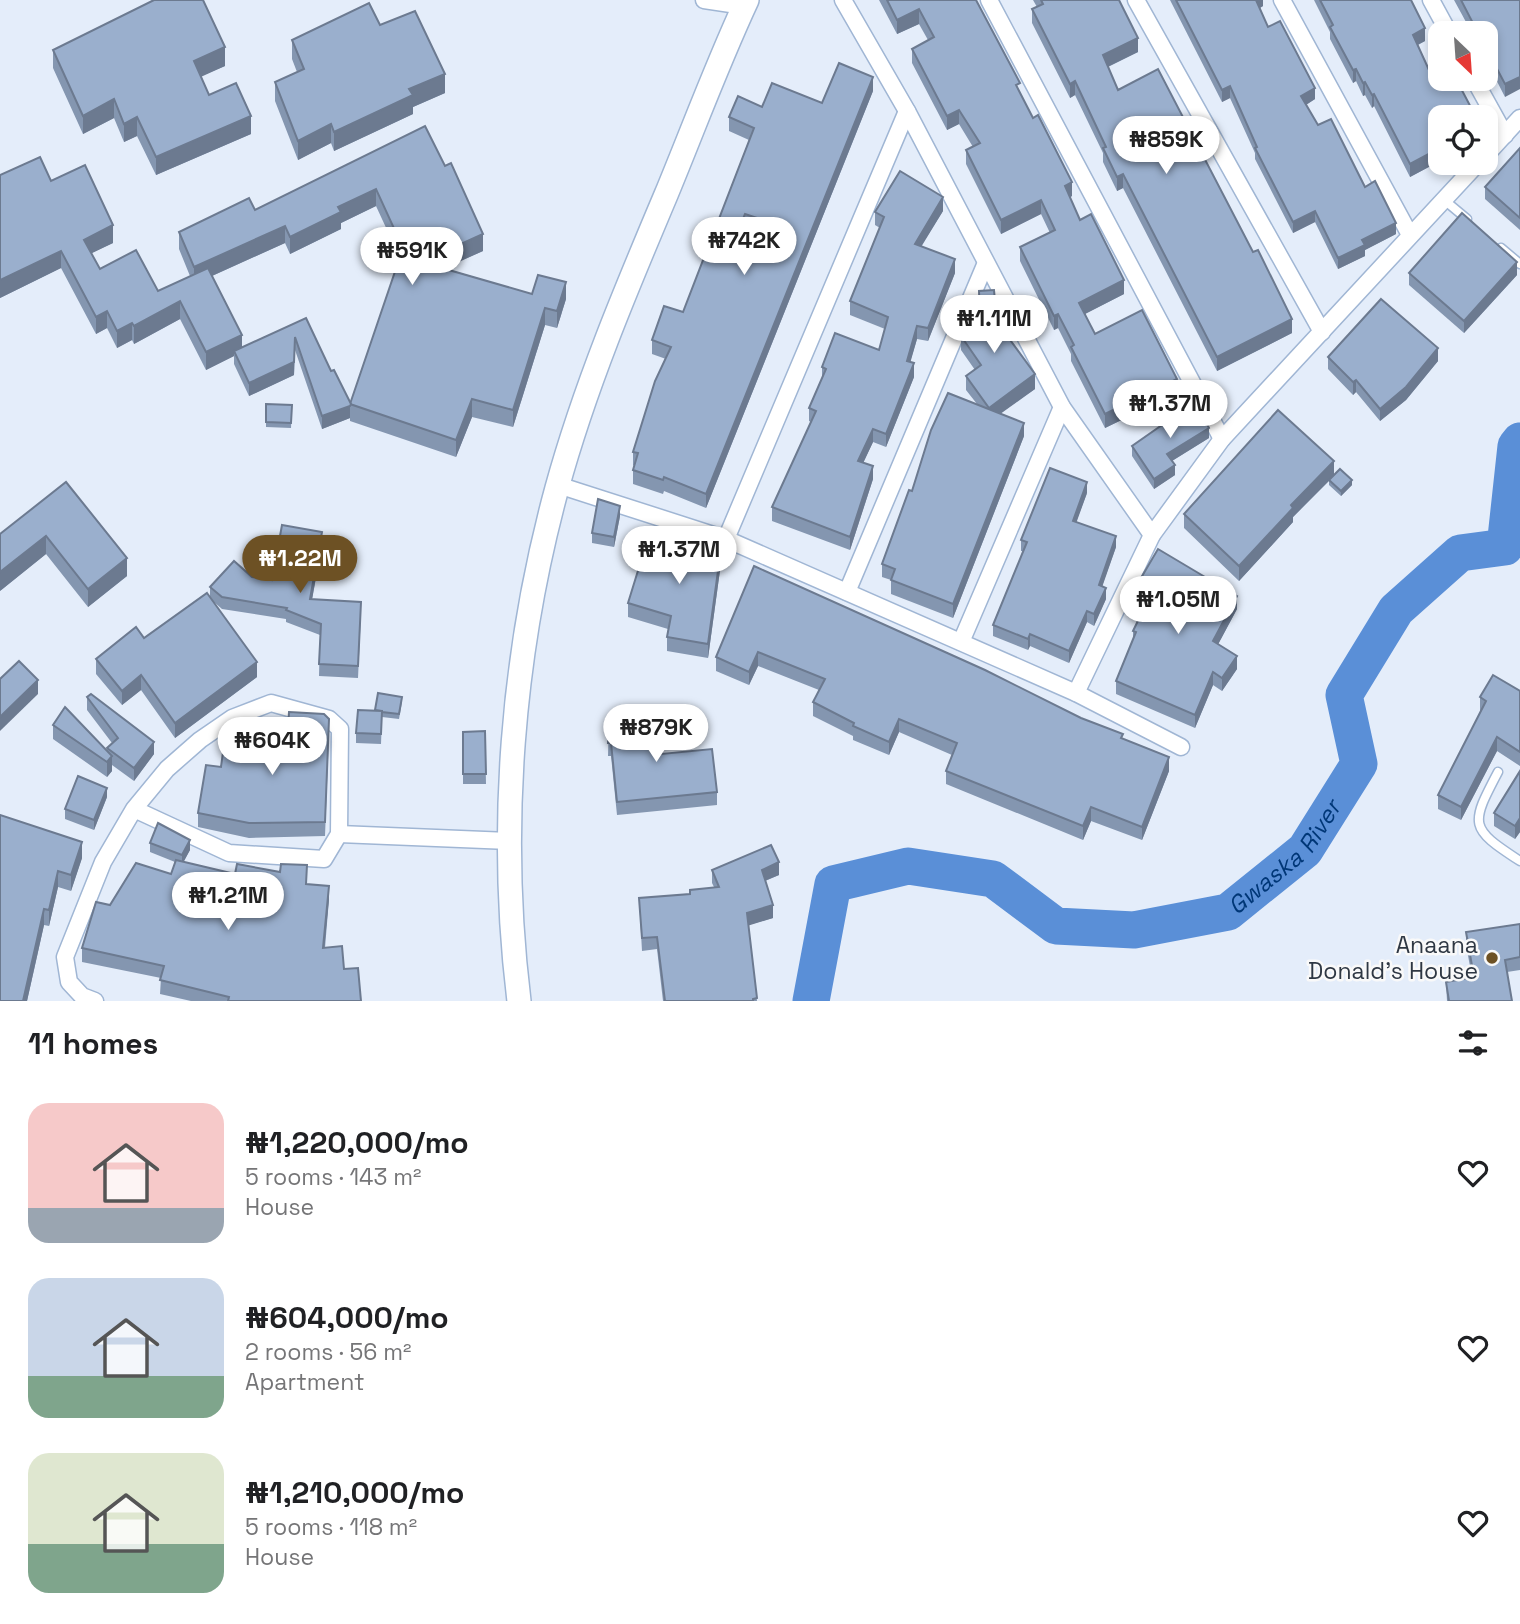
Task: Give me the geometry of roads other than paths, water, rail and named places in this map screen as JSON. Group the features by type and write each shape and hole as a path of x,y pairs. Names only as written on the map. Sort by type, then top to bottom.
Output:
{"street":[{"path":"519,1001 513,957 509,841 510,795 526,632 558,485 615,317 745,3 704,0"},
{"path":"843,0 906,111 1062,407 1152,535"},
{"path":"989,0 1222,439"},
{"path":"1136,0 1322,332"},
{"path":"1282,0 1410,235"},
{"path":"1431,0 1442,21"},
{"path":"1481,91 1505,135"},
{"path":"726,539 906,111"},
{"path":"1498,142 1520,118"},
{"path":"1076,693 1152,535 1222,439 1466,175"},
{"path":"847,592 985,265"},
{"path":"961,642 1062,407"},
{"path":"558,485 726,539 1076,693 1181,747"},
{"path":"95,1001 74,988 66,974 65,957 103,862 134,809 167,769 200,740 232,718 271,703 298,708 337,724 340,744 339,834 324,859 229,853 134,809"},
{"path":"339,834 509,841"}],"lane":[{"path":"1443,199 1472,224"},
{"path":"1491,240 1520,264"},
{"path":"1498,772 1479,807 1478,824 1484,838 1520,860"}],"waterway":[{"name":"Gwaska River","path":"811,1001 833,884 908,866 993,879 1056,926 1134,930 1228,912 1305,850 1359,764 1344,695 1396,610 1460,553 1505,547 1516,446 1520,441"}],"place":[{"name":"Anaana Donald's House","path":"1492,958"}]}
